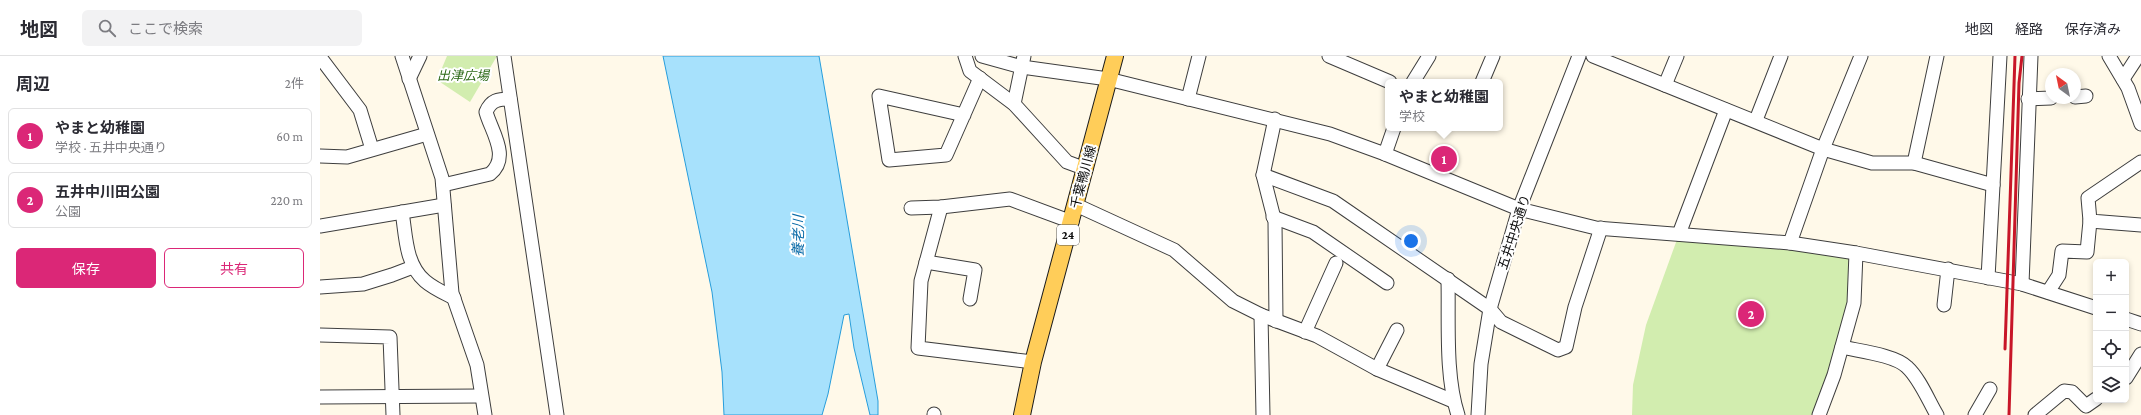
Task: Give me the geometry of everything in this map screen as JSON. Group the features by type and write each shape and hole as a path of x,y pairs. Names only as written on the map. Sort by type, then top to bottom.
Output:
{"main road":[{"name":"千葉鴨川線","path":"1022,415 1033,362 1072,222 1115,56"}],"street":[{"path":"402,56 443,185 454,298 477,365 485,415"},
{"path":"410,79 420,56"},
{"path":"504,56 557,415"},
{"path":"965,56 970,71 1014,104 1067,162 1086,169"},
{"path":"982,56 1023,61 1108,79 1275,119 1330,134 1385,154 1520,209 1601,228 1790,243 1856,253 2022,284 2093,307"},
{"path":"1188,99 1199,56"},
{"path":"1329,56 1352,61 1385,79"},
{"path":"1415,79 1429,56"},
{"path":"1483,79 1493,56"},
{"name":"五井中央通り","path":"1478,415 1481,364 1490,309 1520,209 1579,56"},
{"path":"1593,56 1726,110 1756,120 1823,149 1872,163 1914,163 1993,185"},
{"path":"1665,85 1677,56"},
{"path":"1756,120 1781,56"},
{"path":"1790,243 1823,149 1861,56"},
{"path":"1914,163 1937,56"},
{"path":"1988,278 2000,56"},
{"path":"2022,284 2028,99 2031,56"},
{"path":"2110,56 2131,85 2141,124"},
{"path":"2131,85 2138,56"},
{"path":"320,57 360,110 372,149"},
{"path":"1014,104 1023,61"},
{"path":"964,115 879,96 889,160 946,155 964,115 980,78"},
{"path":"2028,99 2045,98"},
{"path":"443,185 490,174 494,171 497,166 499,155 498,145 486,112 489,105 495,100 510,99"},
{"path":"1679,234 1726,110"},
{"path":"1275,119 1263,174 1273,217 1276,262 1276,321"},
{"path":"1385,154 1393,131"},
{"path":"320,156 347,157 427,134"},
{"path":"2048,292 2059,275 2062,250 2087,252 2090,221 2088,198 2141,162"},
{"path":"1263,174 1333,200 1490,309 1501,322 1558,350 1566,347 1575,307 1601,228"},
{"path":"911,208 941,207 1010,199 1072,222"},
{"path":"320,226 444,205"},
{"path":"1076,206 1174,250 1233,301 1261,315 1305,332 1376,369 1453,401"},
{"path":"941,207 921,281 918,348 1033,362"},
{"path":"402,212 409,259 413,266 424,280 454,298"},
{"path":"1273,217 1313,232 1387,283"},
{"path":"2090,221 2141,225"},
{"path":"1819,415 1834,375 1854,303 1856,253"},
{"path":"926,262 975,270 970,299"},
{"path":"1305,332 1336,263"},
{"path":"320,286 362,284 392,275 413,266"},
{"path":"1944,305 1948,269"},
{"path":"1448,279 1453,401 1458,415"},
{"path":"1261,315 1263,415"},
{"path":"2129,320 2141,324"},
{"path":"1376,369 1397,330"},
{"path":"320,335 390,337 393,415"},
{"path":"1842,347 1893,359 1906,366 1914,374 1937,415"},
{"path":"2129,373 2141,354"},
{"path":"1975,415 1990,389"},
{"path":"2035,415 2064,391 2072,392 2086,406 2093,401"},
{"path":"320,397 393,398 481,396"}],"green space":[{"name":"出津広場","path":"447,56 497,56 470,102 437,80"},
{"path":"1679,234 1856,253 1854,303 1819,415 1632,415 1633,385 1646,325"}],"water":[{"name":"養老川","path":"663,56 819,56 878,401 878,415 870,415 854,348 849,314 844,315 828,394 822,415 724,415 722,372 712,292"}],"railway":[{"path":"2005,349 2015,56"},
{"path":"2009,415 2019,83 2022,56"}],"place":[{"name":"やまと幼稚園","path":"1444,159"},
{"name":"五井中川田公園","path":"1751,314"}]}
